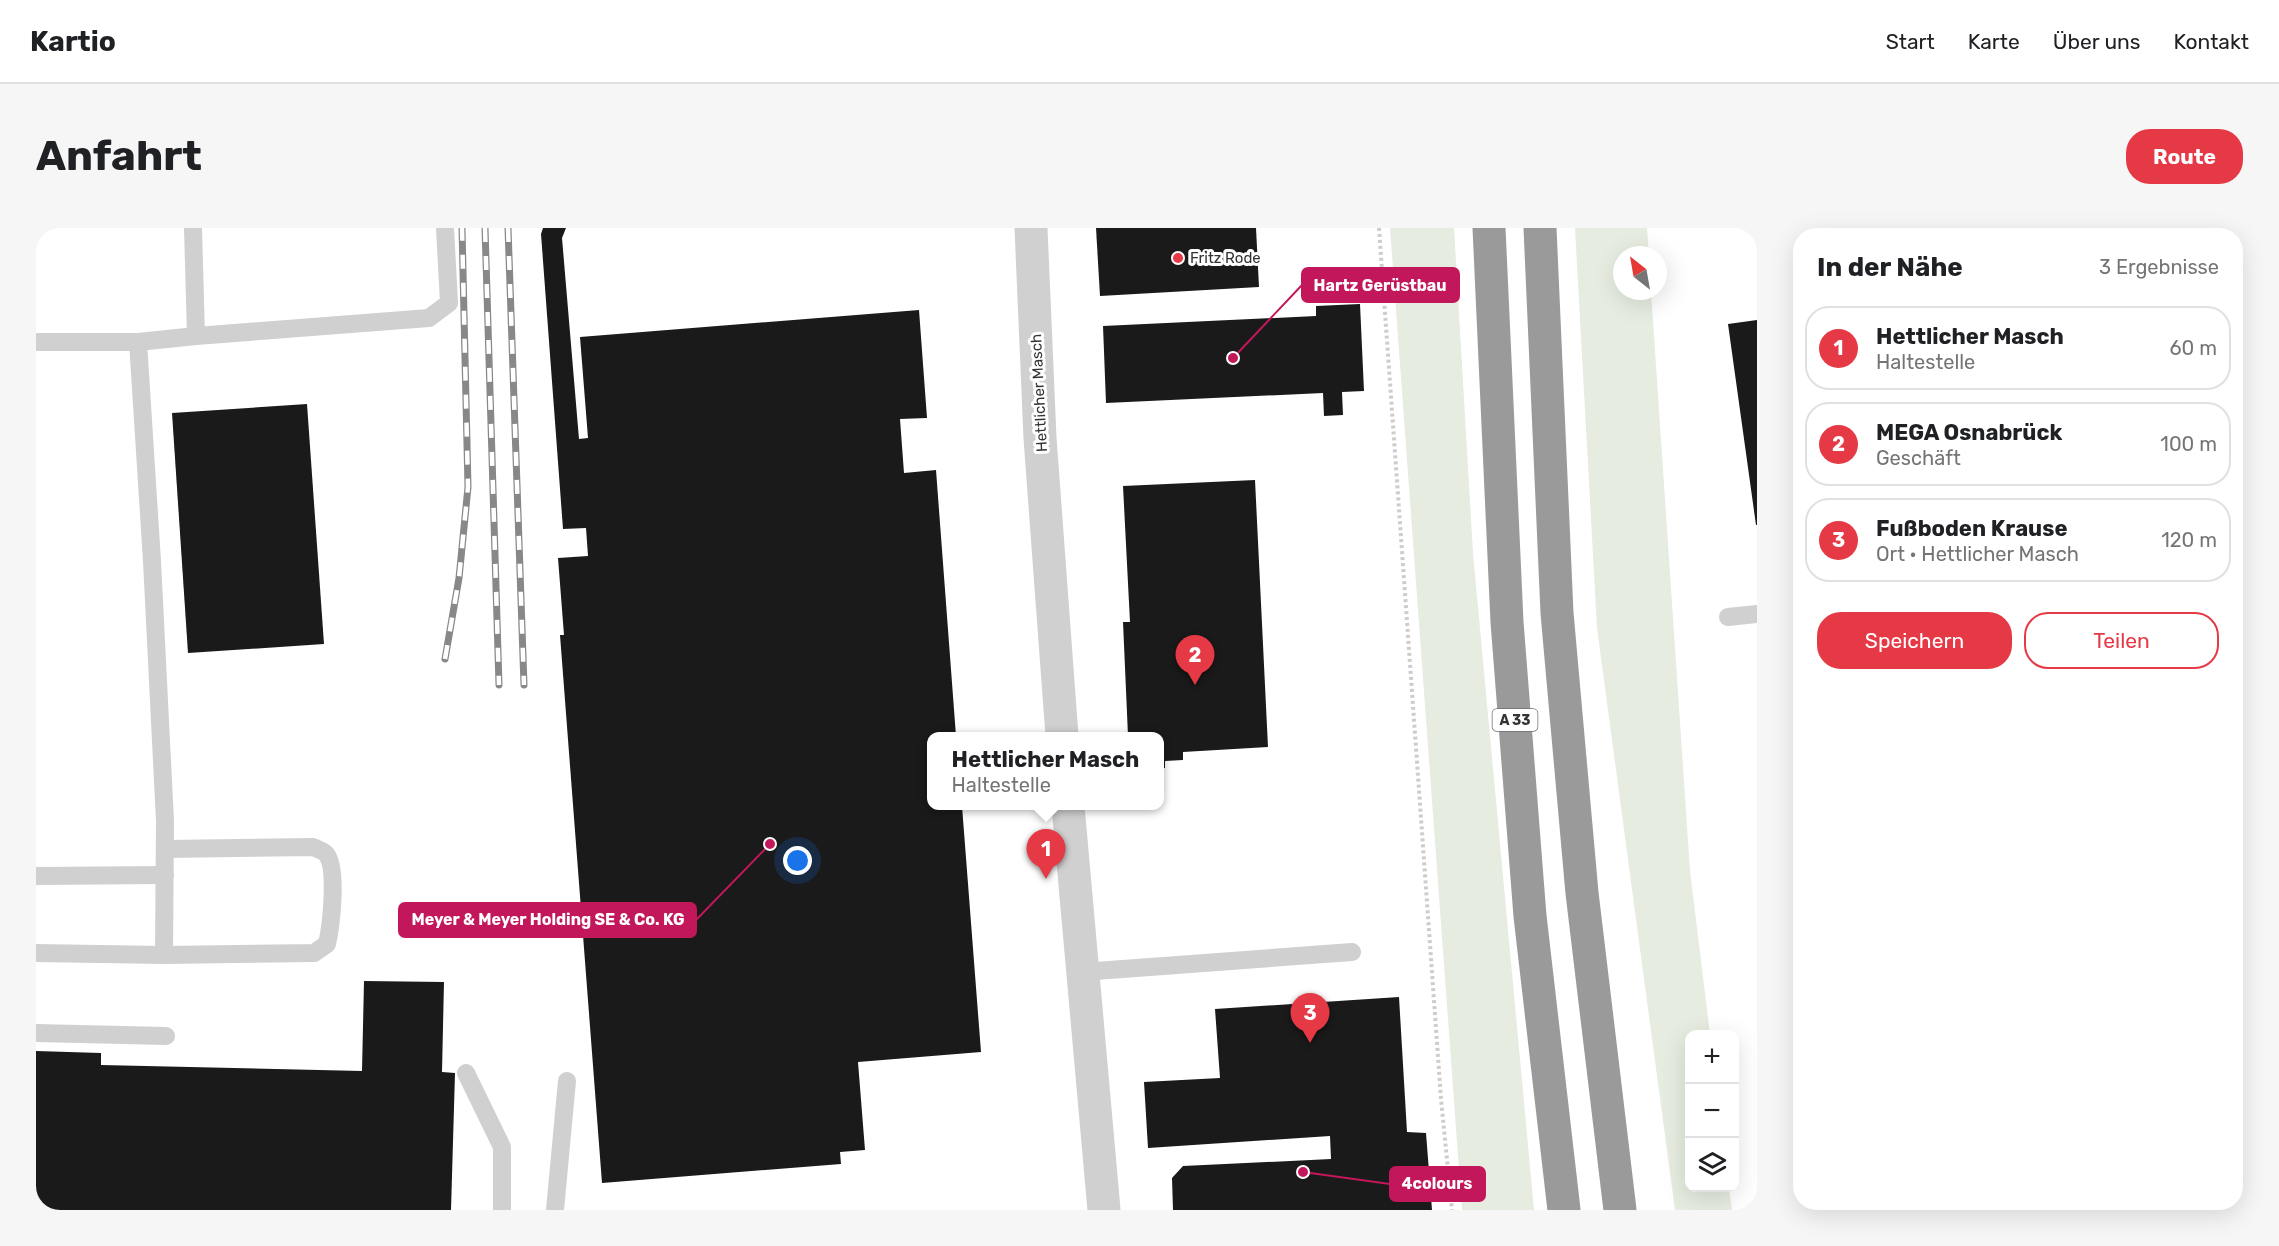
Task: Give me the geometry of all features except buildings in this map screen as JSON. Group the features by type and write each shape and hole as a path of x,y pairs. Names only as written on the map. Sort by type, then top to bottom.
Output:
{"highway":[{"name":"A 33","path":"1489,228 1507,622 1530,916 1564,1210"},
{"path":"1540,228 1557,613 1582,893 1620,1210"}],"street":[{"name":"Hettlicher Masch","path":"1031,228 1040,438 1062,732"},
{"path":"1068,810 1104,1210"}],"lane":[{"path":"193,228 196,336"},
{"path":"36,342 138,342 429,318 449,303 445,228"},
{"path":"138,342 153,561 165,849 164,955"},
{"path":"1728,617 1757,614"},
{"path":"36,953 164,955 314,952 327,944 331,928 332,867 326,853 314,847 165,849"},
{"path":"36,876 165,875"},
{"path":"1082,972 1352,952"},
{"path":"36,1033 166,1036"},
{"path":"465,1073 502,1147 502,1210"},
{"path":"555,1210 567,1081"}],"path":[{"path":"1378,228 1439,1075 1452,1210"}],"shaded area":[{"path":"1390,228 1454,228 1473,553 1534,1210 1462,1210"},
{"path":"1575,228 1647,228 1648,246 1613,246 1613,300 1652,300 1690,871 1710,1030 1685,1030 1685,1192 1730,1192 1732,1210 1675,1210 1597,628"}],"railway":[{"path":"445,659 459,578 468,487 462,228"},
{"path":"485,228 499,685"},
{"path":"508,228 524,685"}],"place":[{"name":"Fritz Rode","path":"1178,258"},
{"name":"Hartz Gerüstbau","path":"1233,358"},
{"name":"MEGA Osnabrück","path":"1195,685"},
{"name":"Meyer & Meyer Holding SE & Co. KG","path":"770,844"},
{"name":"Hettlicher Masch","path":"1046,879"},
{"name":"Fußboden Krause","path":"1310,1043"},
{"name":"4colours","path":"1303,1172"}]}
